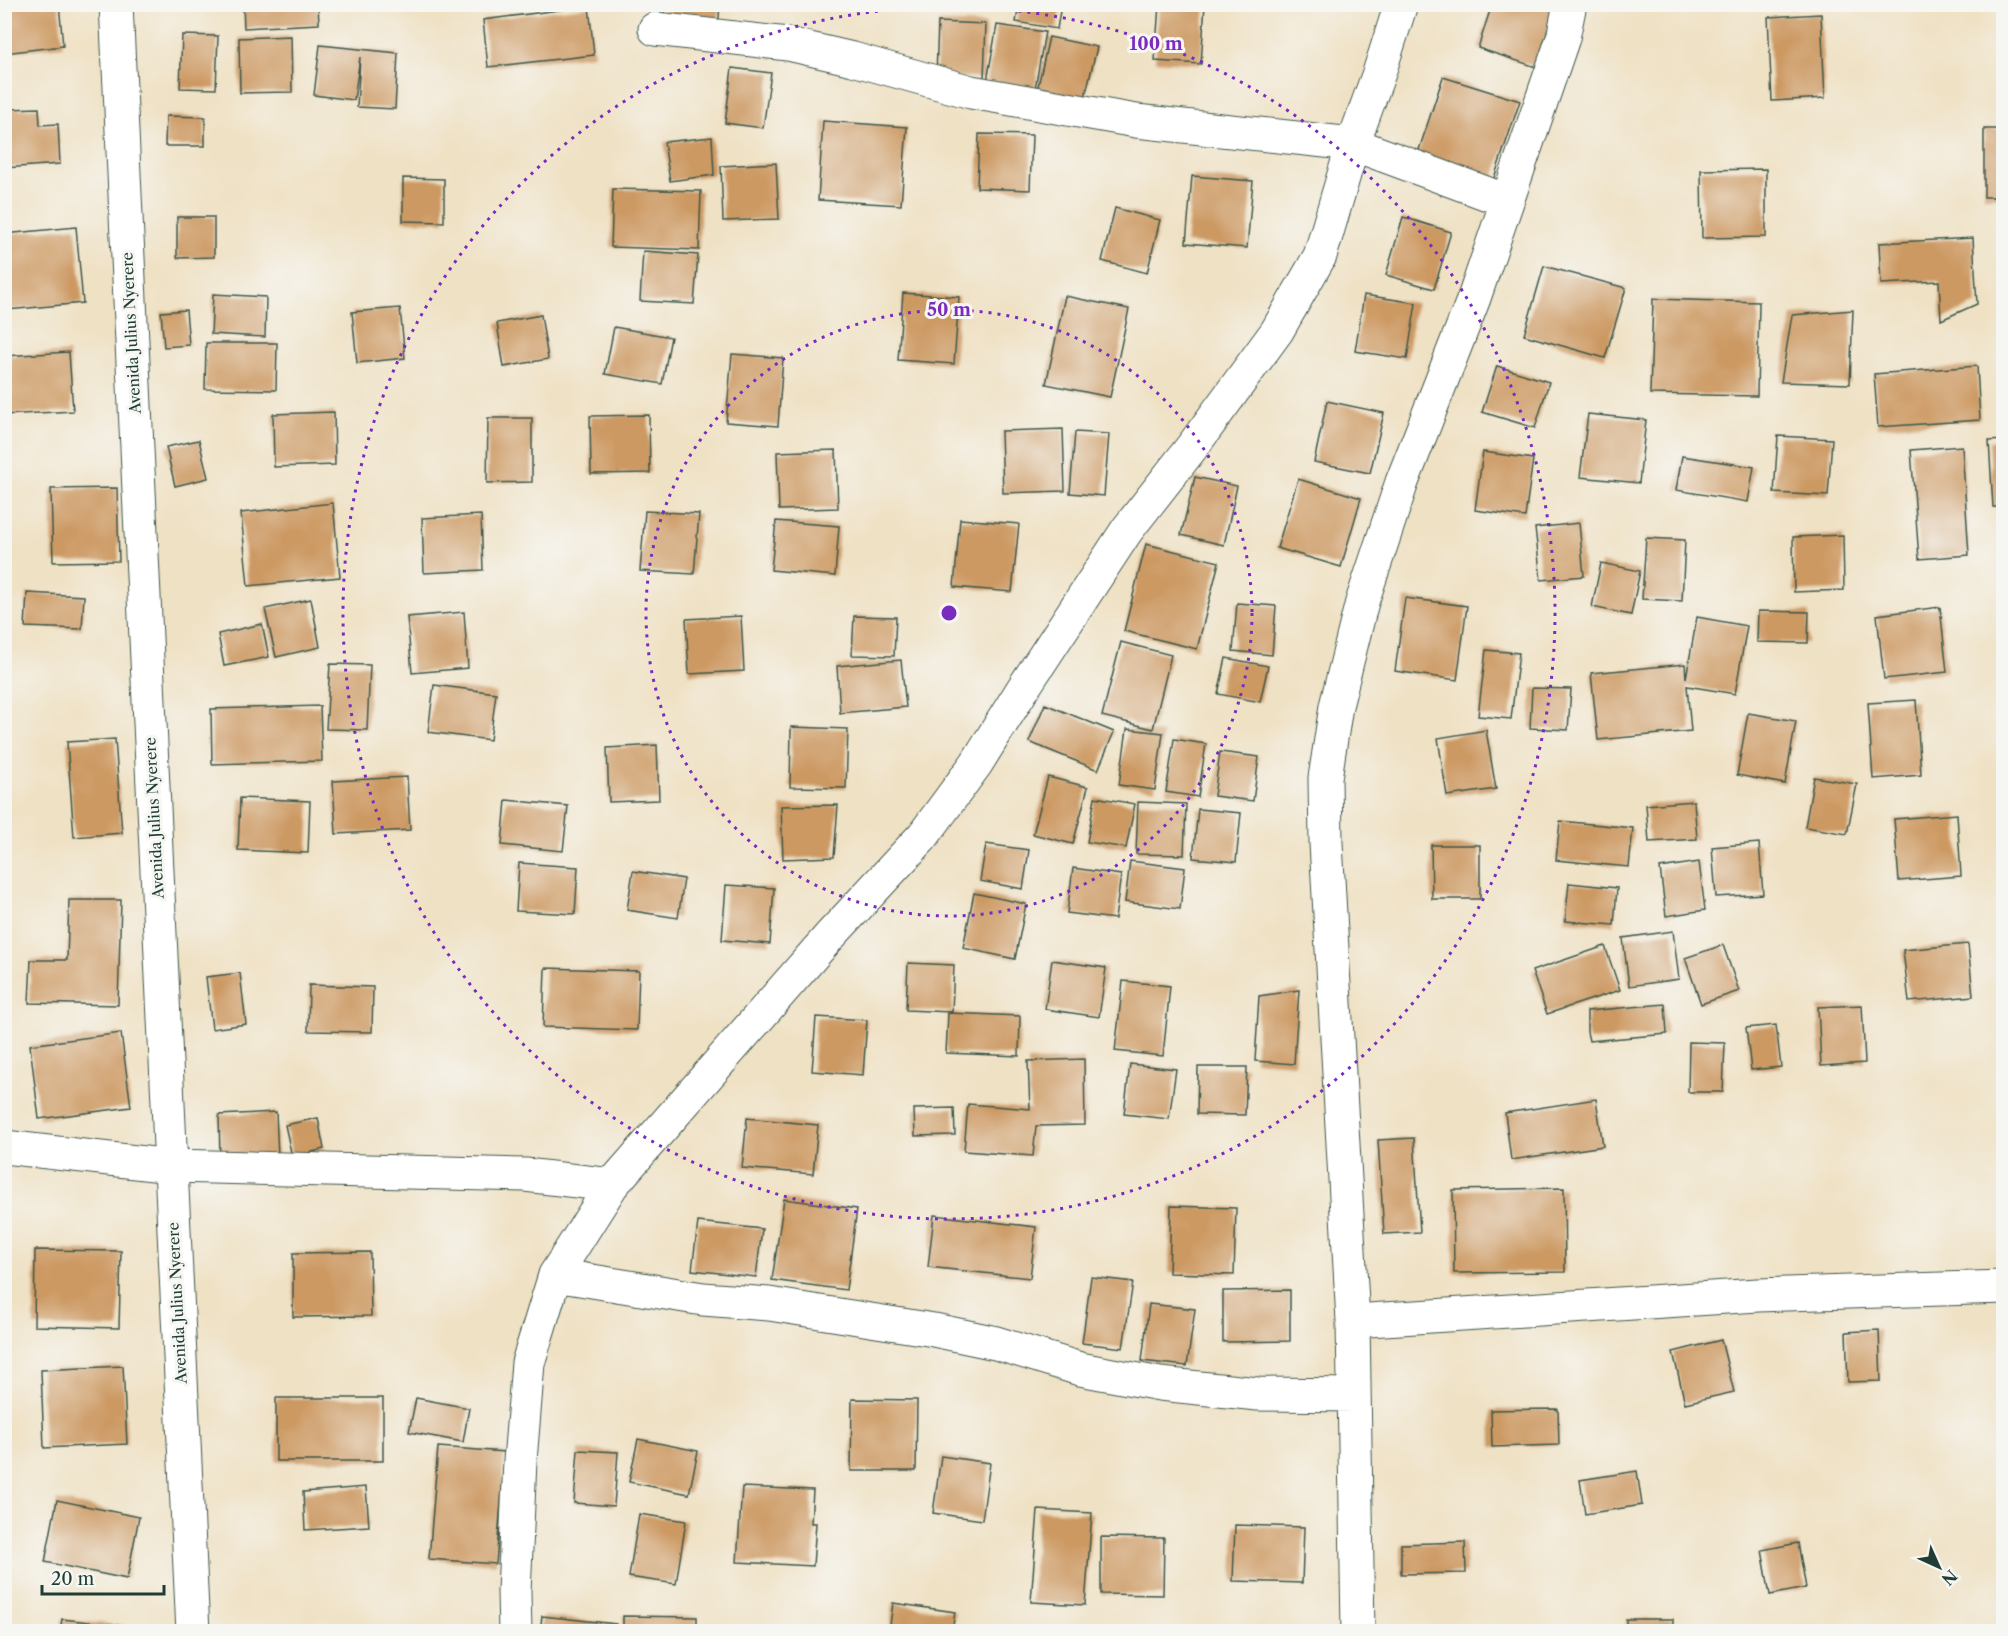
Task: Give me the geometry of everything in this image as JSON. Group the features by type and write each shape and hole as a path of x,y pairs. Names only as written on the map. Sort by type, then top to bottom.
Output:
{"street":[{"name":"Avenida Julius Nyerere","path":"116,4 193,1632"},
{"path":"515,1632 514,1592 519,1473 528,1363 555,1275 612,1185 828,938 923,836 976,764 1127,530 1192,447 1277,331 1320,256 1353,144 1401,4"},
{"path":"1358,1632 1353,1321 1327,855 1325,778 1336,706 1362,602 1402,482 1474,298 1563,38 1570,4"},
{"path":"655,30 788,44 853,59 971,92 1136,121 1353,144 1507,201"},
{"path":"4,1147 171,1166 516,1175 612,1185"},
{"path":"555,1275 703,1299 769,1304 934,1330 996,1343 1080,1368 1160,1384 1258,1394 1354,1395"},
{"path":"1353,1321 1758,1296 2004,1287"}],"building":[{"path":"4,4 59,4 63,46 4,53"},
{"path":"243,4 318,4 319,24 244,28"},
{"path":"665,4 720,4 718,31 663,26"},
{"path":"1159,4 1205,4 1201,64 1155,61"},
{"path":"1492,4 1556,4 1536,67 1478,48"},
{"path":"1019,5 1061,5 1057,29 1016,22"},
{"path":"589,6 594,55 488,67 483,20"},
{"path":"1821,14 1825,98 1772,101 1768,17"},
{"path":"938,22 986,24 984,78 936,76"},
{"path":"997,25 1045,32 1035,89 987,81"},
{"path":"182,35 218,36 216,89 180,88"},
{"path":"291,36 292,92 240,93 239,38"},
{"path":"1049,37 1097,47 1084,101 1037,91"},
{"path":"320,45 398,53 395,109 357,107 360,57 354,100 314,95"},
{"path":"732,68 771,73 763,128 725,123"},
{"path":"1443,77 1520,101 1492,184 1416,159"},
{"path":"39,108 40,125 58,124 60,164 4,168 4,119 8,109"},
{"path":"166,116 205,117 205,146 165,146"},
{"path":"823,121 907,127 901,205 818,200"},
{"path":"1984,129 2004,129 2004,197 1984,197"},
{"path":"979,134 1032,135 1030,190 977,188"},
{"path":"712,137 714,175 670,181 664,142"},
{"path":"776,163 779,219 723,221 721,166"},
{"path":"1766,169 1766,237 1702,238 1701,170"},
{"path":"1192,176 1253,181 1247,248 1186,243"},
{"path":"403,178 444,179 444,222 403,221"},
{"path":"613,189 701,191 699,250 611,247"},
{"path":"1115,208 1160,220 1147,273 1102,261"},
{"path":"177,217 214,217 214,257 177,258"},
{"path":"1403,217 1451,232 1434,289 1386,275"},
{"path":"76,227 83,303 7,310 4,286 4,234"},
{"path":"1973,238 1977,304 1941,320 1939,281 1881,284 1879,243"},
{"path":"643,251 698,255 694,304 640,301"},
{"path":"1544,266 1626,288 1605,358 1524,335"},
{"path":"903,293 959,297 954,364 898,360"},
{"path":"213,294 266,297 265,337 211,334"},
{"path":"1364,295 1416,303 1407,359 1355,351"},
{"path":"1065,296 1129,309 1110,397 1046,384"},
{"path":"1653,299 1759,302 1757,396 1650,394"},
{"path":"400,308 405,358 357,363 352,312"},
{"path":"186,310 189,345 164,347 161,312"},
{"path":"1853,310 1850,384 1781,382 1792,315"},
{"path":"541,315 548,359 504,367 497,323"},
{"path":"614,327 671,337 662,384 605,374"},
{"path":"206,343 277,343 276,390 205,389"},
{"path":"69,352 73,411 4,415 4,356"},
{"path":"732,354 783,358 778,426 726,422"},
{"path":"1497,366 1549,382 1535,428 1482,412"},
{"path":"1977,366 1980,420 1878,427 1874,374"},
{"path":"1327,401 1384,413 1370,473 1314,462"},
{"path":"334,412 335,465 274,467 273,414"},
{"path":"1588,414 1646,420 1639,483 1580,477"},
{"path":"649,415 650,473 591,474 590,416"},
{"path":"488,418 532,418 532,482 487,483"},
{"path":"1063,429 1065,491 1003,493 1001,431"},
{"path":"1075,432 1109,434 1104,496 1070,493"},
{"path":"1778,436 1832,439 1828,496 1774,493"},
{"path":"199,440 208,478 175,486 166,447"},
{"path":"2004,440 2004,507 1993,507 1989,441"},
{"path":"1962,446 1969,555 1919,559 1911,450"},
{"path":"836,450 838,508 779,510 777,452"},
{"path":"1483,452 1533,459 1525,517 1475,510"},
{"path":"1682,456 1754,467 1748,502 1676,490"},
{"path":"1195,477 1237,486 1224,545 1181,535"},
{"path":"1298,479 1361,498 1341,567 1277,548"},
{"path":"117,488 119,561 53,562 51,489"},
{"path":"333,503 340,577 248,586 241,513"},
{"path":"645,511 699,514 694,574 640,571"},
{"path":"481,515 483,570 424,573 422,518"},
{"path":"960,519 1019,524 1012,592 954,587"},
{"path":"776,521 839,526 835,576 771,570"},
{"path":"1579,523 1584,576 1541,580 1535,528"},
{"path":"1843,535 1844,590 1794,592 1793,537"},
{"path":"1646,538 1685,540 1682,601 1642,599"},
{"path":"1146,544 1219,562 1197,649 1124,631"},
{"path":"1601,563 1640,571 1631,615 1592,607"},
{"path":"27,593 84,596 82,629 25,627"},
{"path":"1405,598 1467,606 1457,680 1395,671"},
{"path":"311,599 320,647 276,657 265,609"},
{"path":"1237,603 1276,606 1272,655 1233,651"},
{"path":"1940,607 1947,672 1884,679 1877,615"},
{"path":"1758,611 1809,612 1808,643 1757,642"},
{"path":"464,612 468,668 412,673 407,617"},
{"path":"741,616 744,671 689,674 686,619"},
{"path":"854,616 896,617 894,656 852,655"},
{"path":"1697,617 1747,626 1735,694 1687,686 1691,731 1598,740 1591,673 1685,664 1686,678"},
{"path":"262,624 269,657 224,666 218,634"},
{"path":"1121,642 1171,655 1153,729 1102,716"},
{"path":"1486,650 1519,653 1511,719 1478,716"},
{"path":"1226,658 1268,666 1260,702 1218,694"},
{"path":"901,660 906,707 840,713 837,666"},
{"path":"330,664 370,665 367,730 326,729"},
{"path":"434,685 496,693 490,740 428,732"},
{"path":"1532,688 1571,689 1568,730 1530,728"},
{"path":"1916,700 1921,775 1873,779 1868,703"},
{"path":"1045,704 1114,732 1098,770 1029,742"},
{"path":"320,706 322,761 212,764 211,709"},
{"path":"1748,713 1796,721 1785,784 1737,775"},
{"path":"791,727 848,729 846,788 790,787"},
{"path":"1127,729 1163,733 1155,790 1119,785"},
{"path":"1486,730 1496,789 1447,796 1438,738"},
{"path":"115,739 122,833 74,837 67,742"},
{"path":"1174,739 1206,744 1198,797 1166,792"},
{"path":"657,745 659,800 609,802 607,748"},
{"path":"1220,752 1259,757 1253,801 1214,796"},
{"path":"407,777 410,830 336,834 333,781"},
{"path":"1048,777 1088,787 1073,844 1033,834"},
{"path":"1814,777 1857,784 1847,834 1805,827"},
{"path":"1095,797 1135,804 1126,848 1087,842"},
{"path":"240,798 310,801 308,853 238,850"},
{"path":"506,800 568,806 563,851 502,845"},
{"path":"1694,801 1697,839 1649,842 1646,805"},
{"path":"1138,802 1186,804 1184,855 1136,854"},
{"path":"838,805 834,857 783,859 781,806"},
{"path":"1198,809 1241,813 1236,862 1193,858"},
{"path":"1957,814 1961,876 1899,881 1894,819"},
{"path":"1560,821 1633,828 1629,867 1556,860"},
{"path":"1759,843 1763,894 1716,897 1712,847"},
{"path":"986,844 1029,850 1023,889 980,881"},
{"path":"1431,845 1480,845 1480,899 1432,899"},
{"path":"1130,861 1185,868 1180,909 1125,902"},
{"path":"1699,862 1705,910 1666,916 1660,868"},
{"path":"519,863 578,867 575,914 516,911"},
{"path":"1073,868 1121,875 1115,919 1067,913"},
{"path":"633,871 684,879 678,918 627,910"},
{"path":"1569,883 1617,888 1614,925 1565,921"},
{"path":"726,885 774,888 770,944 722,940"},
{"path":"974,893 1026,904 1015,959 963,948"},
{"path":"69,900 121,900 118,1005 29,1003 31,960 67,960"},
{"path":"1673,931 1679,979 1629,986 1623,938"},
{"path":"1968,944 1973,996 1909,1002 1903,950"},
{"path":"1723,945 1739,991 1701,1004 1685,958"},
{"path":"1605,946 1620,990 1547,1014 1532,971"},
{"path":"1052,960 1106,968 1099,1017 1045,1009"},
{"path":"908,963 954,965 952,1012 906,1010"},
{"path":"545,968 639,971 637,1030 543,1027"},
{"path":"240,973 246,1024 212,1029 206,977"},
{"path":"1123,981 1170,986 1163,1056 1115,1051"},
{"path":"309,985 373,987 372,1032 308,1031"},
{"path":"1299,990 1294,1064 1255,1061 1259,996"},
{"path":"1665,1004 1667,1034 1589,1041 1587,1011"},
{"path":"1862,1005 1865,1063 1821,1066 1818,1007"},
{"path":"948,1013 1020,1016 1019,1056 946,1053"},
{"path":"816,1017 867,1020 863,1075 812,1071"},
{"path":"1776,1025 1781,1067 1751,1070 1746,1028"},
{"path":"121,1033 131,1107 39,1119 30,1045"},
{"path":"1689,1042 1725,1043 1723,1092 1688,1092"},
{"path":"1084,1059 1085,1125 1036,1126 1033,1156 964,1151 968,1104 1030,1109 1028,1061"},
{"path":"1130,1064 1176,1069 1169,1119 1124,1114"},
{"path":"1198,1067 1247,1067 1245,1115 1197,1114"},
{"path":"1596,1099 1603,1146 1511,1160 1505,1113"},
{"path":"954,1108 955,1135 915,1136 914,1109"},
{"path":"276,1112 278,1157 220,1160 219,1115"},
{"path":"318,1118 324,1149 292,1157 285,1125"},
{"path":"747,1118 818,1125 813,1174 742,1168"},
{"path":"1414,1138 1420,1232 1384,1234 1378,1140"},
{"path":"1564,1188 1565,1272 1454,1273 1453,1190"},
{"path":"784,1199 857,1209 846,1290 772,1280"},
{"path":"1171,1206 1236,1208 1234,1275 1169,1273"},
{"path":"934,1215 1036,1227 1030,1278 928,1267"},
{"path":"698,1222 762,1229 756,1277 692,1270"},
{"path":"35,1250 121,1251 119,1328 34,1326"},
{"path":"370,1252 371,1316 293,1317 293,1253"},
{"path":"1091,1277 1133,1282 1123,1348 1082,1343"},
{"path":"1290,1290 1290,1341 1223,1342 1223,1291"},
{"path":"1149,1304 1195,1309 1187,1366 1142,1361"},
{"path":"1879,1330 1881,1381 1848,1382 1846,1332"},
{"path":"1721,1340 1734,1392 1685,1403 1673,1352"},
{"path":"123,1366 127,1444 44,1448 41,1370"},
{"path":"276,1398 383,1398 383,1461 276,1461"},
{"path":"416,1398 469,1408 463,1442 409,1432"},
{"path":"852,1399 917,1400 916,1471 851,1471"},
{"path":"1558,1409 1559,1445 1492,1447 1491,1410"},
{"path":"638,1439 698,1451 689,1494 629,1482"},
{"path":"438,1447 505,1452 496,1564 429,1559"},
{"path":"578,1450 618,1452 614,1506 574,1503"},
{"path":"941,1456 990,1463 982,1520 933,1513"},
{"path":"1637,1471 1642,1505 1585,1514 1580,1480"},
{"path":"366,1487 369,1526 305,1530 303,1492"},
{"path":"742,1487 813,1490 811,1523 816,1523 813,1566 737,1562"},
{"path":"57,1500 139,1517 127,1579 45,1562"},
{"path":"1038,1510 1092,1513 1085,1605 1031,1602"},
{"path":"639,1514 686,1521 676,1584 629,1577"},
{"path":"1235,1525 1304,1527 1302,1583 1233,1581"},
{"path":"1101,1537 1164,1538 1163,1595 1101,1594"},
{"path":"1465,1542 1466,1573 1401,1574 1401,1544"},
{"path":"1798,1543 1806,1588 1770,1595 1762,1550"},
{"path":"893,1603 955,1612 952,1632 889,1632"},
{"path":"542,1616 616,1624 615,1632 540,1632"},
{"path":"623,1616 697,1617 697,1632 623,1632"},
{"path":"62,1619 134,1627 133,1632 60,1632"},
{"path":"1626,1619 1673,1619 1673,1632 1626,1632"}]}
